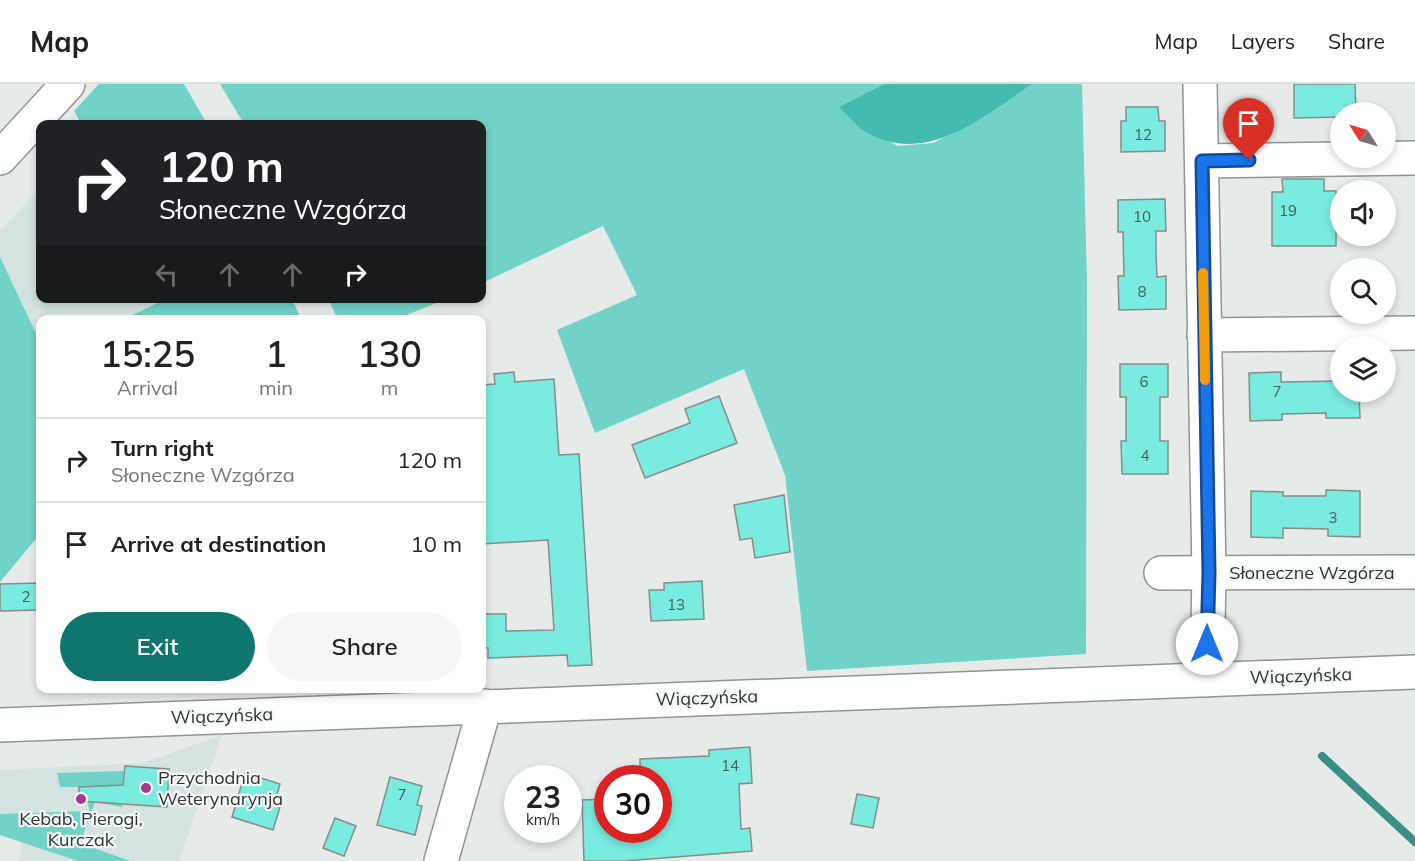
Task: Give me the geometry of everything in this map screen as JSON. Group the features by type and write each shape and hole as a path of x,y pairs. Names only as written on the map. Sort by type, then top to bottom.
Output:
{"street":[{"path":"0,158 68,84"},
{"name":"Słoneczne Wzgórza","path":"1200,84 1209,573 1207,680"},
{"path":"1202,161 1415,158"},
{"path":"1204,335 1415,333"},
{"name":"Słoneczne Wzgórza","path":"1209,573 1415,572"},
{"path":"1161,573 1209,573"},
{"name":"Wiączyńska","path":"0,725 1415,672"},
{"path":"441,861 484,706"}],"shaded area":[{"path":"99,84 184,84 205,120 79,120 74,111"},
{"path":"220,84 884,84 840,107 897,146 933,143 983,118 1032,84 1082,84 1087,283 1086,654 807,671 785,475 744,369 595,433 557,330 637,295 603,226 486,281 486,120 242,120"},
{"path":"884,84 1032,84 954,134 932,141 910,144 888,141 866,132 839,107"},
{"path":"36,192 36,303 158,303 132,315 36,315 36,334 0,257 0,231"},
{"path":"0,257 36,334 36,539 0,582"},
{"path":"158,303 294,303 299,315 132,315"},
{"path":"330,303 436,303 407,315 336,315"},
{"path":"222,735 179,861 19,861 22,842 0,835 0,770 143,763"},
{"path":"124,771 122,807 95,802 80,843 130,861 78,861 0,835 0,814 89,811 87,787 60,787 57,773"}],"building":[{"path":"1294,84 1355,84 1356,102 1330,102 1330,117 1294,118"},
{"path":"1126,107 1158,107 1159,121 1165,121 1165,151 1121,152 1121,121 1126,121"},
{"path":"1282,179 1324,179 1324,191 1330,191 1330,246 1272,246 1272,192 1283,192"},
{"path":"1165,199 1166,231 1156,231 1156,254 1157,277 1166,276 1166,309 1119,310 1118,276 1124,276 1123,232 1118,232 1118,200"},
{"path":"1120,364 1168,364 1168,397 1160,397 1160,441 1168,441 1168,474 1122,474 1121,441 1126,441 1126,397 1120,397"},
{"path":"514,372 515,382 554,379 559,455 579,454 592,665 568,666 567,655 488,658 486,614 506,614 506,631 554,630 548,540 486,544 486,385 495,384 494,374"},
{"path":"1281,372 1281,382 1330,381 1330,402 1359,402 1360,418 1326,418 1326,413 1282,414 1282,420 1250,421 1249,373"},
{"path":"719,396 737,443 645,478 632,445 690,423 685,409"},
{"path":"1326,490 1360,491 1360,537 1328,536 1328,529 1283,528 1283,538 1251,537 1251,491 1283,492 1283,496 1326,496"},
{"path":"784,495 790,552 755,558 752,538 740,540 734,505"},
{"path":"702,581 704,619 651,621 649,590 664,590 664,583"},
{"path":"36,583 36,610 0,611 0,584"},
{"path":"750,747 752,783 739,784 741,829 750,828 752,851 624,861 584,861 582,800 594,800 594,843 672,843 672,765 640,765 640,759 709,756 709,750"},
{"name":"Przychodnia Weterynarynja","path":"125,766 169,769 167,807 79,801 79,787 123,785"},
{"path":"245,773 280,784 274,805 280,807 273,830 232,817"},
{"path":"390,777 422,786 417,805 422,806 415,835 377,825"},
{"path":"857,794 879,798 873,828 851,824"},
{"path":"335,818 356,826 344,856 323,848"}],"waterway":[{"path":"1322,756 1415,842"}],"slow traffic":[{"path":"1203,273 1205,380"}],"place":[{"name":"Przychodnia Weterynarynja","path":"146,788"},
{"name":"Kebab, Pierogi, Kurczak","path":"81,799"}],"route":[{"path":"1207,644 1209,573 1202,161 1249,160"}]}
